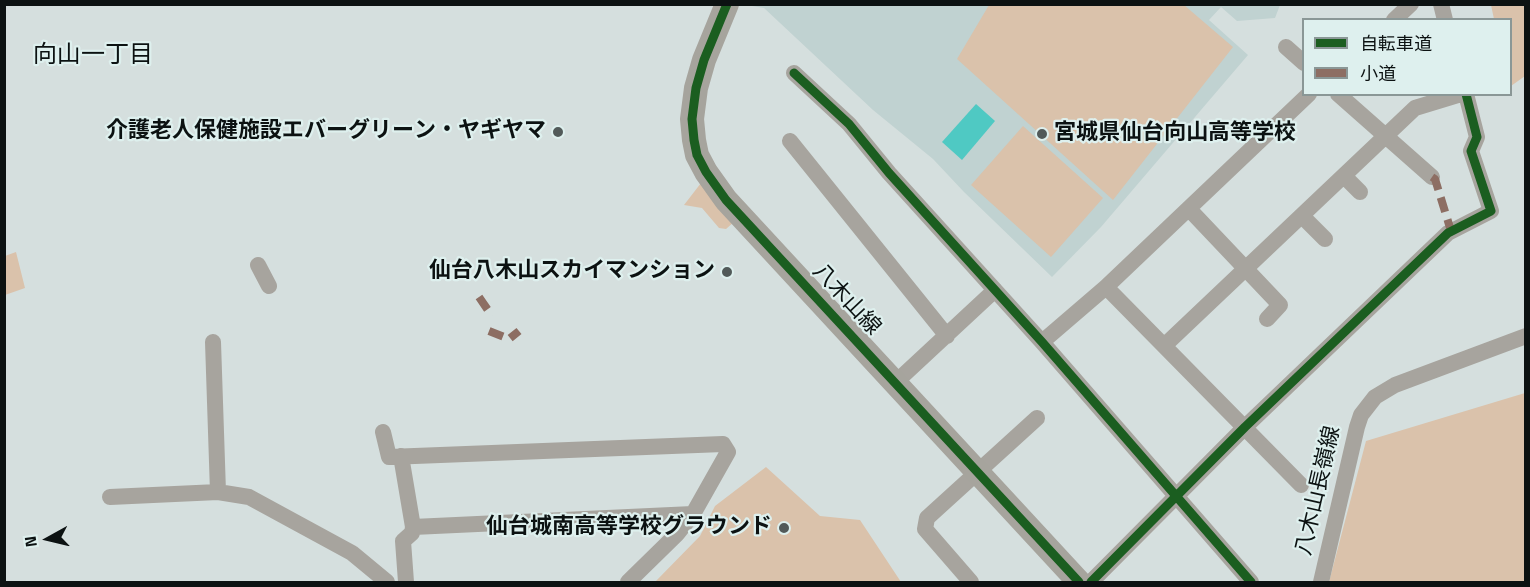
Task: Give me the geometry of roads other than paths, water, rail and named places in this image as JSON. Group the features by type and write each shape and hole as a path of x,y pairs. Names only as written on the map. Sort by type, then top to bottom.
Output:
{"street":[{"name":"八木山線","path":"727,4 704,60 696,88 692,119 697,155 706,172 726,200 896,382 1075,580"},
{"path":"1396,18 1411,4"},
{"path":"1286,47 1302,61"},
{"path":"794,74 849,124 1251,582"},
{"path":"1042,342 1106,287 1307,96"},
{"path":"1340,96 1432,177"},
{"path":"1165,345 1303,217 1415,108 1457,96"},
{"path":"1075,580 1177,495 1448,233 1491,211 1471,151 1477,136 1465,96"},
{"path":"790,141 947,336"},
{"path":"1344,176 1360,192"},
{"path":"1189,209 1280,305 1267,319"},
{"path":"1303,217 1325,239"},
{"path":"258,265 269,286"},
{"path":"1106,287 1301,486"},
{"path":"896,382 995,290"},
{"name":"八木山長嶺線","path":"1321,582 1357,427 1361,415 1375,397 1395,385 1526,336"},
{"path":"213,342 218,492"},
{"path":"971,582 925,529 927,518 1037,418"},
{"path":"383,432 388,457 723,444 728,452 693,514 678,534 628,582"},
{"path":"401,456 412,527 412,533 403,541 406,582"},
{"path":"110,496 218,492 249,497 352,553 387,582"},
{"path":"412,527 693,514"}],"water":[{"path":"976,104 995,121 962,160 942,142"}],"place":[{"name":"介護老人保健施設エバーグリーン・ヤギヤマ","path":"558,132"},
{"name":"宮城県仙台向山高等学校","path":"1042,134"},
{"name":"仙台八木山スカイマンション","path":"727,272"},
{"name":"仙台城南高等学校グラウンド","path":"784,528"}],"district":[{"name":"向山一丁目","path":"93,56"}]}
